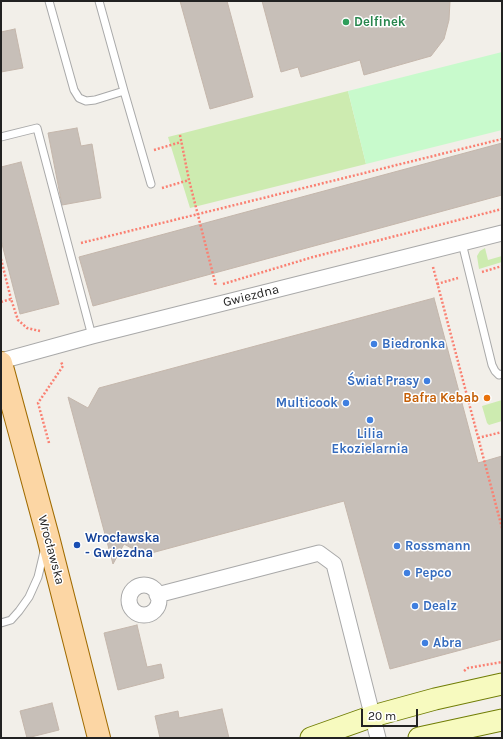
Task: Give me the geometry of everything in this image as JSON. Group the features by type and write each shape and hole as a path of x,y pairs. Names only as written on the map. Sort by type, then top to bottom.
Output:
{"main road":[{"name":"Wrocławska","path":"1,362 6,403 48,537 99,738"}],"street":[{"name":"Gwiezdna","path":"1,362 92,336 502,233"},
{"path":"157,595 318,553 334,564 378,738"},
{"path":"311,738 373,716 435,699 502,684"},
{"path":"419,738 502,720"}],"lane":[{"path":"49,1 74,90 79,98 86,101 95,100 124,92"},
{"path":"99,1 151,184"},
{"path":"1,136 37,128 92,336"},
{"path":"462,243 492,365 499,375 502,374"},
{"path":"1,623 11,620 26,602 38,577 48,537"}],"path":[{"path":"180,135 189,180 216,286"},
{"path":"69,246 502,139"},
{"path":"142,153 181,142"},
{"path":"151,184 161,188 189,180"},
{"path":"209,288 313,257 502,209"},
{"path":"423,229 502,528"},
{"path":"1,260 11,299"},
{"path":"478,438 502,432"},
{"path":"468,668 502,662"}],"green space":[{"path":"502,52 502,130 366,164 348,91"},
{"path":"348,91 366,164 190,208 168,137"},
{"path":"485,248 488,260 502,256 502,262 479,269 477,256 480,251"},
{"path":"502,400 502,421 489,425 482,406"}],"building":[{"path":"180,1 227,1 253,97 210,109"},
{"path":"262,1 450,1 449,20 444,39 431,56 364,75 360,60 301,77 298,67 281,72"},
{"path":"15,29 23,68 1,72 1,32"},
{"path":"77,128 81,146 92,144 101,198 62,205 48,133"},
{"path":"502,143 502,195 93,306 79,257"},
{"path":"21,162 59,304 20,314 1,240 1,167"},
{"path":"434,298 478,463 502,456 502,639 390,669 344,501 144,555 124,544 113,564 68,397 88,408 99,388"},
{"path":"137,625 147,667 161,664 164,678 118,690 104,633"},
{"path":"52,703 59,730 27,738 20,711"},
{"path":"222,709 229,738 160,738 155,716 178,711 179,718"}],"place":[{"name":"Delfinek","path":"346,22"},
{"name":"Biedronka","path":"374,344"},
{"name":"Świat Prasy","path":"427,381"},
{"name":"Bafra Kebab","path":"487,398"},
{"name":"Multicook","path":"346,403"},
{"name":"Lilia Ekozielarnia","path":"370,420"},
{"name":"Wrocławska - Gwiezdna","path":"77,545"},
{"name":"Rossmann","path":"397,546"},
{"name":"Pepco","path":"407,573"},
{"name":"Dealz","path":"415,606"},
{"name":"Abra","path":"425,643"}]}
